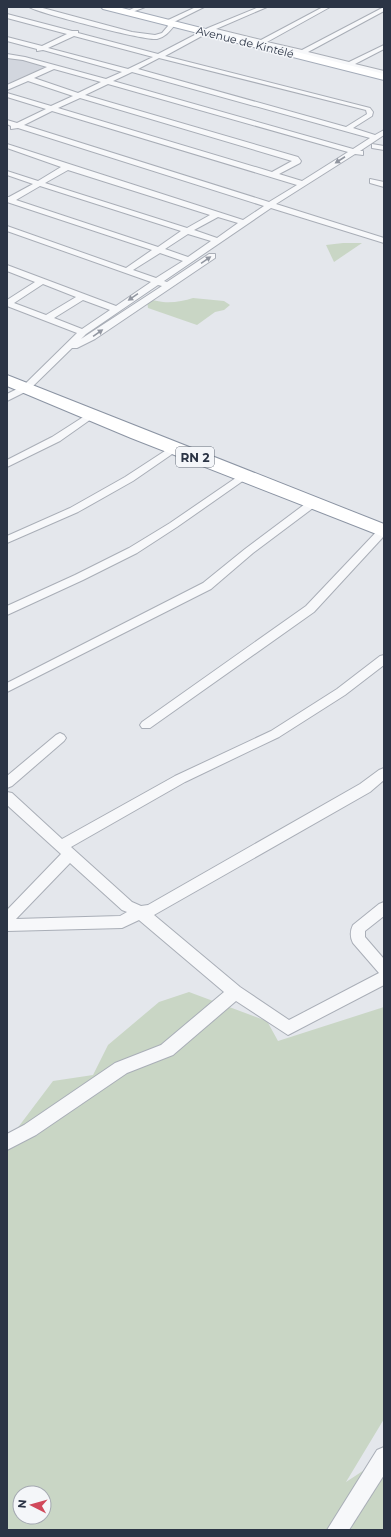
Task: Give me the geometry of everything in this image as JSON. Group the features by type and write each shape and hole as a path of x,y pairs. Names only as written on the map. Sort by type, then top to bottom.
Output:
{"highway":[{"name":"RN 2","path":"7,380 242,476 384,530"}],"main road":[{"name":"Avenue de Kintélé","path":"106,7 207,31 384,77"}],"street":[{"path":"32,7 132,34 156,37 167,31 171,26 168,22 201,7"},
{"path":"128,12 142,7"},
{"path":"7,131 207,31 264,7"},
{"path":"262,42 327,7"},
{"path":"304,52 384,9"},
{"path":"7,16 159,56 228,80 368,109 370,115 348,129"},
{"path":"23,58 95,24"},
{"path":"207,31 262,42 384,73"},
{"path":"7,39 41,49 130,70 376,137"},
{"path":"350,64 384,47"},
{"path":"7,56 23,58 54,66 363,154"},
{"path":"7,88 54,66"},
{"path":"26,78 78,95 161,118 296,159 297,161 274,174"},
{"path":"179,101 228,80"},
{"path":"7,95 50,109 141,129 303,184"},
{"path":"227,102 234,98"},
{"path":"214,111 220,107"},
{"path":"7,118 20,124"},
{"path":"141,129 161,118"},
{"path":"7,122 20,124 384,234"},
{"path":"269,217 303,184 384,132"},
{"path":"64,352 92,337 167,286 222,244 245,223 285,203 384,140"},
{"path":"7,146 67,167 245,223"},
{"path":"375,146 384,148"},
{"path":"8,199 67,167"},
{"path":"7,173 187,230 222,244"},
{"path":"373,182 384,185"},
{"path":"8,199 189,260"},
{"path":"285,203 384,241"},
{"path":"128,270 187,230 217,214"},
{"path":"7,228 128,270 158,281 167,286"},
{"path":"7,398 26,388 83,332 189,260 222,244"},
{"path":"7,268 116,309"},
{"path":"7,303 42,281"},
{"path":"47,318 82,296"},
{"path":"7,303 83,332"},
{"path":"7,464 56,439 91,415"},
{"path":"7,540 74,510 129,479 174,448"},
{"path":"7,611 84,575 148,541 200,508 242,476"},
{"path":"7,688 207,586 249,551 313,503"},
{"path":"146,725 310,609 384,530"},
{"path":"7,919 66,850 180,779 275,734 341,692 384,659"},
{"path":"7,783 60,738"},
{"path":"7,925 122,922 140,912 151,910 358,792 384,773"},
{"path":"7,796 127,906 140,912 234,992 288,1028 384,978"},
{"path":"384,908 358,929 358,939 384,969"},
{"path":"7,1142 30,1130 121,1068 167,1050 234,992"},
{"path":"337,1530 384,1457"}],"shaded area":[{"path":"7,58 23,59 48,67 7,87"}],"green space":[{"path":"362,243 334,262 326,245"},
{"path":"193,298 224,301 230,305 224,310 215,312 197,325 148,308 147,301 153,300 171,302"},
{"path":"189,992 267,1021 278,1041 384,1007 384,1419 346,1482 384,1457 384,1530 7,1530 7,1142 53,1081 93,1075 108,1045 159,1002"}]}
